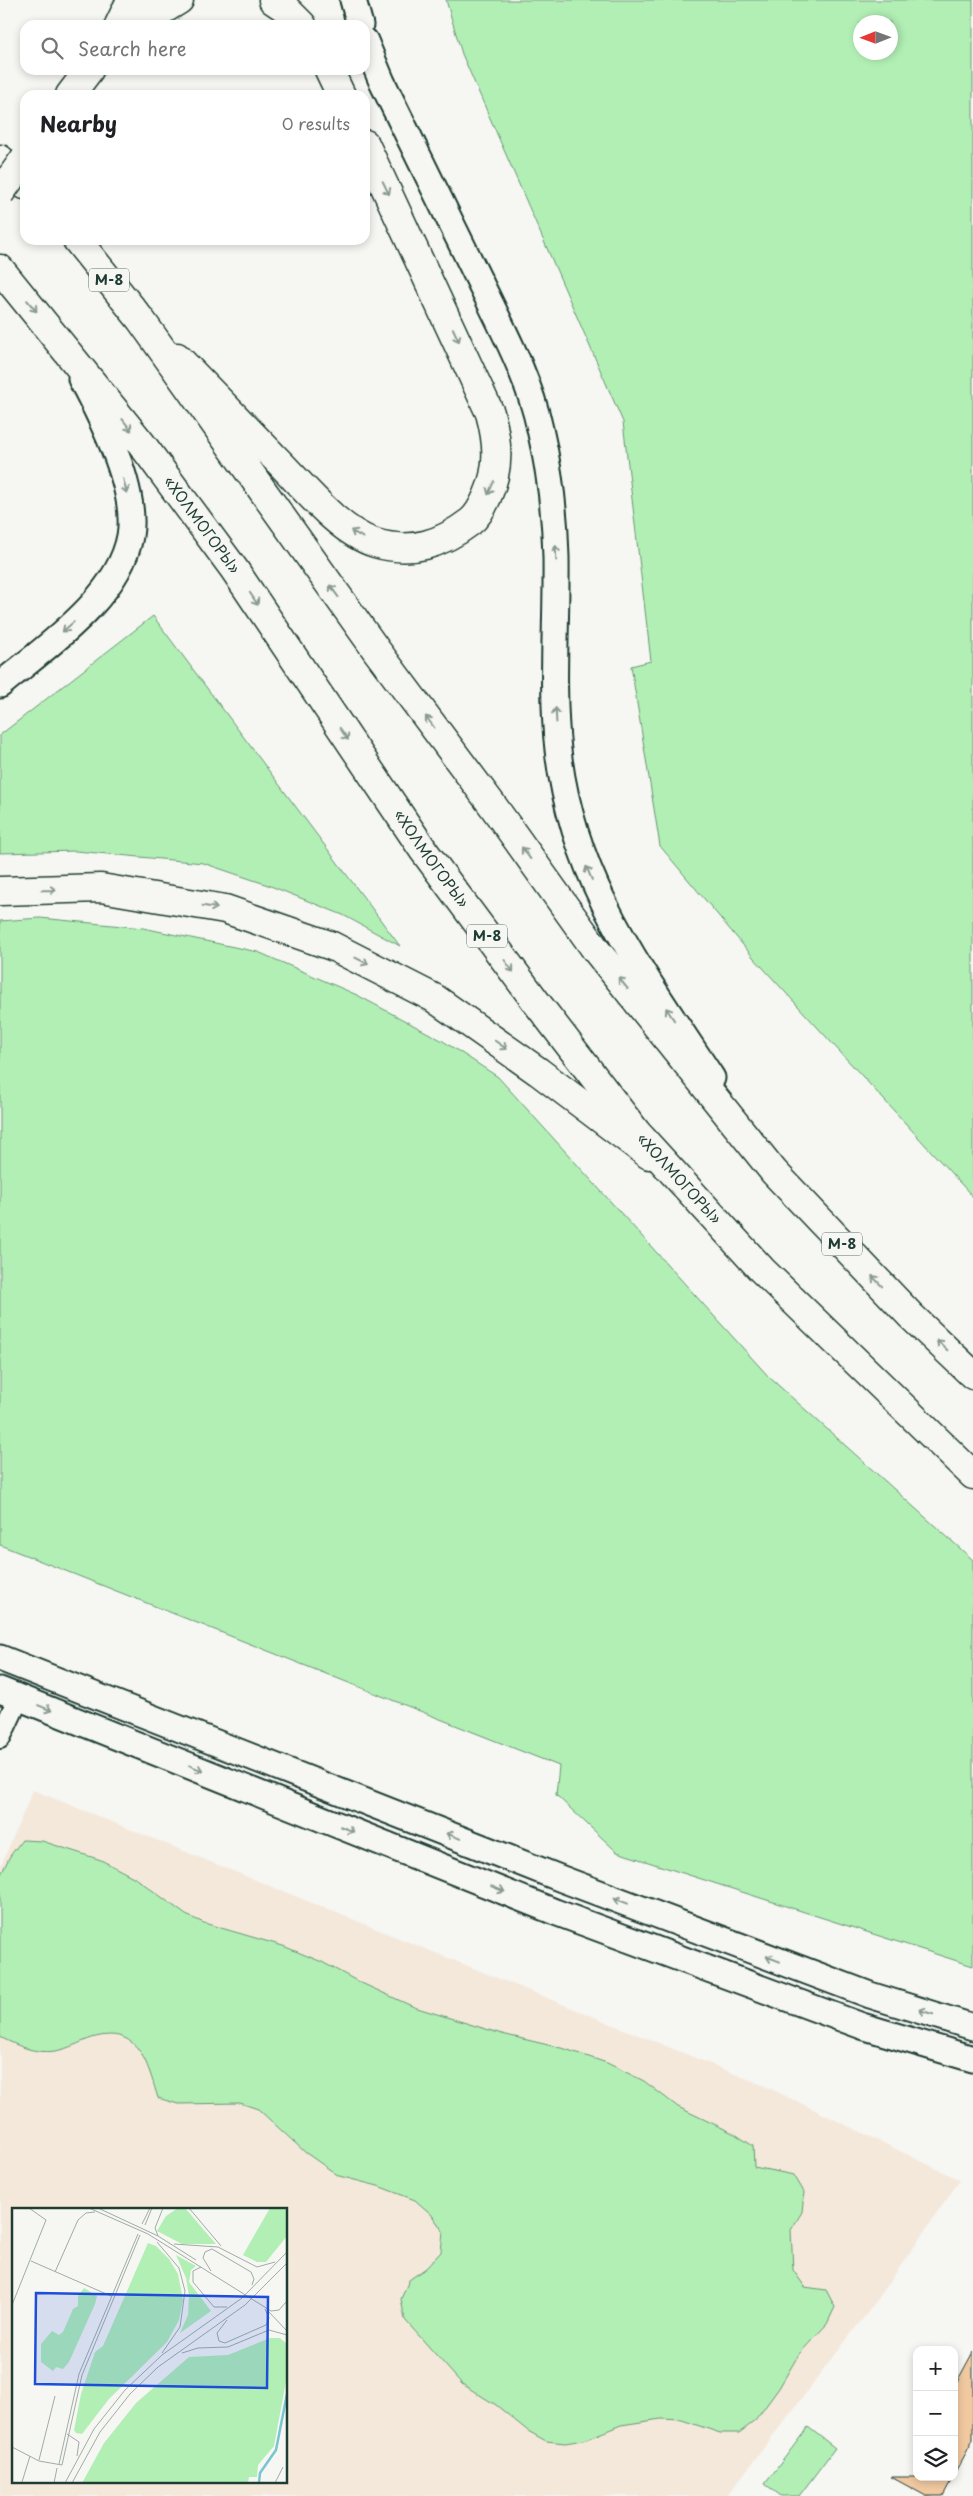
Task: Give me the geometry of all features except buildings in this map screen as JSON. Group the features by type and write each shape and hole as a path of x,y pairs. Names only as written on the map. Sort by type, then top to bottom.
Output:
{"main road":[{"path":"121,20 131,0"},
{"path":"146,20 179,0"},
{"path":"273,0 285,8 297,20"},
{"path":"332,75 339,90"},
{"path":"141,320 308,492 355,534 374,543 395,548 419,548 454,534 473,520 484,503 494,480 498,460 496,435 490,413 370,155"},
{"path":"0,159 20,181"},
{"path":"0,193 20,165"},
{"name":"М-8","path":"81,245 141,320 377,651 493,806 596,950 774,1172 911,1316 973,1375"},
{"name":"«ХОЛМОГОРЫ»","path":"0,269 142,443 234,568 323,703 470,914 637,1133 762,1270 973,1475"},
{"path":"0,891 101,888 225,909 332,946 434,998 539,1072 677,1177"}],"street":[{"path":"131,20 149,0"},
{"path":"354,0 359,20"},
{"path":"370,53 382,82 504,333 528,388 540,425 554,506 556,559 555,677 558,751 564,791 587,868 623,943 774,1172"},
{"path":"0,685 89,608 111,580 124,556 130,536 130,512 115,452 64,346"},
{"path":"0,1658 562,1879 870,1995 973,2027"},
{"path":"0,1738 9,1693 555,1912 862,2026 973,2059"}],"shaded area":[{"path":"33,1790 767,2087 960,2180 877,2300 727,2496 0,2496 0,1868"}],"green space":[{"path":"446,0 973,0 973,1197 753,957 660,846 631,666 651,661 623,422 462,54"},
{"path":"153,616 400,946 343,915 268,885 203,863 76,851 0,853 0,735"},
{"path":"40,918 143,928 258,952 357,995 443,1041 498,1077 769,1377 973,1560 973,1966 617,1852 556,1795 559,1766 0,1545 0,921"},
{"path":"22,1840 42,1841 101,1860 137,1879 186,1915 204,1923 283,1946 322,1962 357,1981 414,2007 502,2034 565,2049 607,2063 644,2081 678,2107 735,2134 753,2146 754,2167 794,2175 804,2192 802,2212 791,2230 793,2270 805,2287 826,2290 835,2307 827,2324 799,2354 779,2388 755,2421 739,2433 720,2433 682,2420 661,2419 621,2425 584,2440 565,2443 546,2441 528,2431 496,2405 462,2384 405,2320 401,2299 409,2280 426,2268 441,2252 443,2231 431,2214 415,2200 378,2186 339,2176 306,2153 258,2109 240,2103 178,2104 158,2098 145,2060 131,2042 121,2037 108,2035 92,2038 65,2049 48,2052 27,2048 0,2037 0,1876 10,1856"},
{"path":"808,2427 835,2448 799,2496 781,2496 765,2484"}]}
